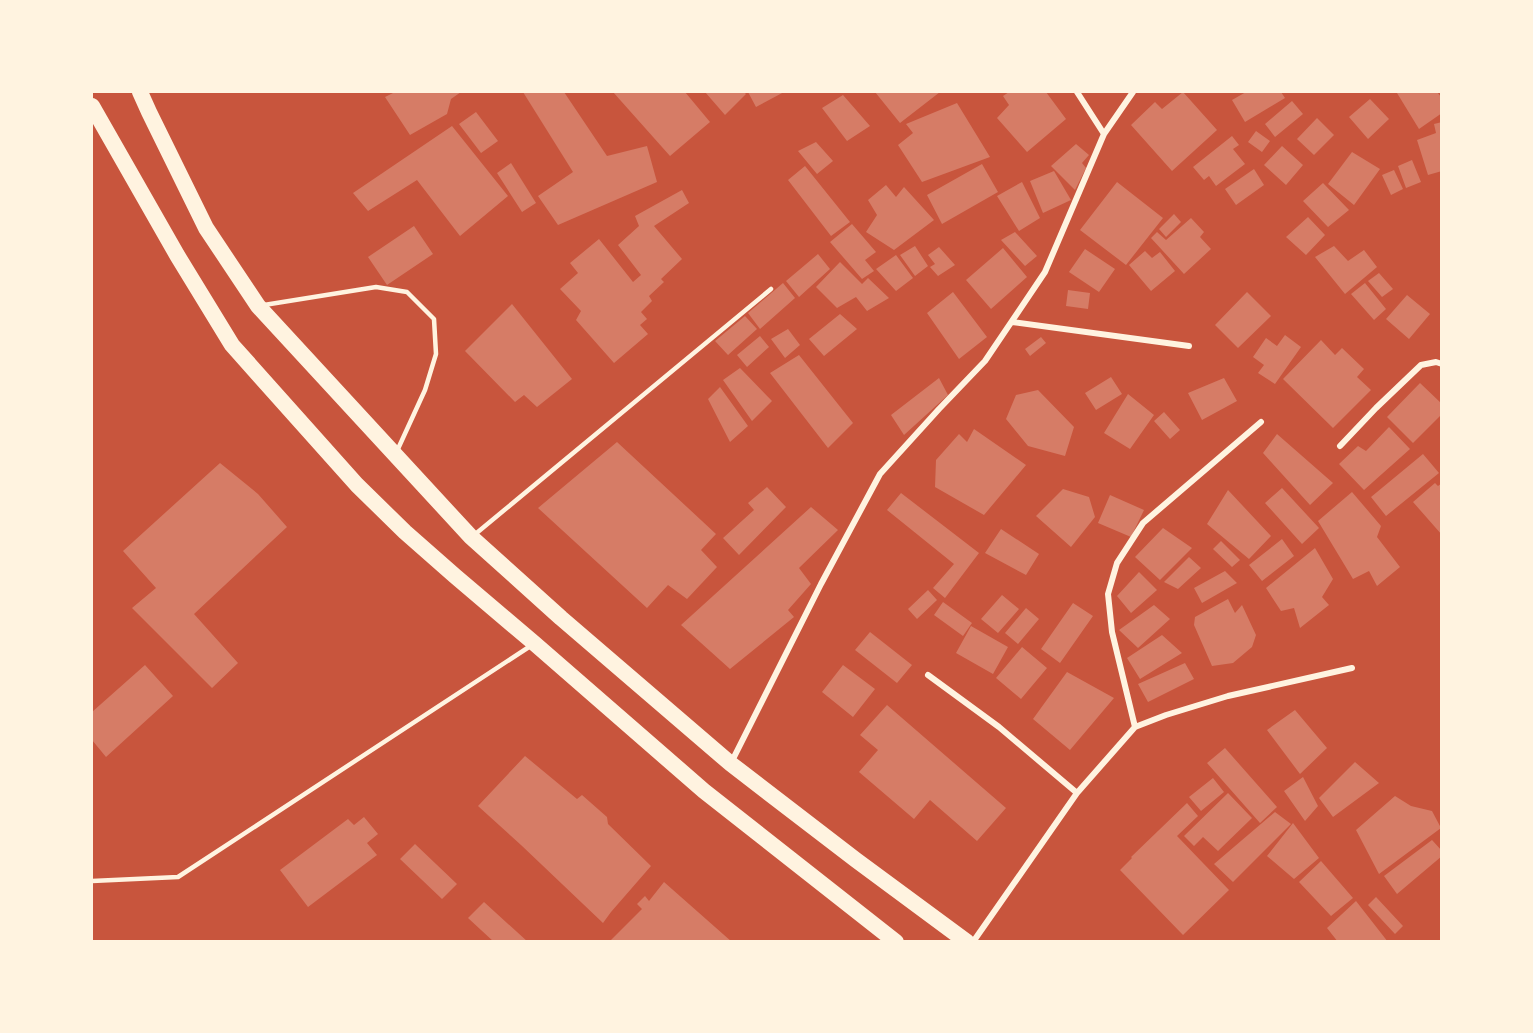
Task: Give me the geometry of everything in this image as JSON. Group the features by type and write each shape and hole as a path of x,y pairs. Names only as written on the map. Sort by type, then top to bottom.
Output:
{"highway":[{"path":"140,92 206,228 258,306 471,537 561,618 731,764 967,942"},
{"path":"92,106 177,255 232,345 357,485 455,576 704,791 896,942"}],"street":[{"path":"1077,92 1104,134"},
{"path":"731,764 821,584 880,474 986,361 1046,272 1104,134 1133,92"},
{"path":"1012,322 1189,346"},
{"path":"1340,446 1421,365 1436,362 1442,364"},
{"path":"1135,727 1112,632 1108,594 1117,563 1143,523 1261,422"},
{"path":"973,942 1077,793 1135,727 1228,696 1352,668"},
{"path":"928,675 999,727 1077,793"}],"lane":[{"path":"258,306 376,287 407,292 434,319 436,354 425,390 395,456"},
{"path":"471,537 771,289"},
{"path":"92,881 178,877 534,643"}],"building":[{"path":"395,92 461,92 451,99 447,114 410,135 385,97"},
{"path":"523,92 564,92 607,156 647,146 657,182 558,225 538,196 573,172"},
{"path":"613,92 685,92 710,122 670,156"},
{"path":"705,92 744,92 746,94 725,115"},
{"path":"748,92 784,92 756,107"},
{"path":"875,92 940,92 900,123"},
{"path":"1009,92 1046,92 1066,119 1027,152 997,118 1009,105 1003,96"},
{"path":"1183,92 1217,130 1172,171 1131,125 1155,102 1162,109"},
{"path":"1246,92 1281,92 1285,98 1245,122 1232,100"},
{"path":"1437,92 1442,98 1442,113 1419,129 1397,93"},
{"path":"843,95 870,126 847,141 822,108"},
{"path":"1370,99 1389,119 1368,139 1349,117"},
{"path":"1292,101 1303,114 1275,137 1265,124"},
{"path":"957,103 990,157 922,182 898,145 913,133 906,124"},
{"path":"476,112 498,141 481,153 459,124"},
{"path":"1317,118 1334,135 1314,155 1297,139"},
{"path":"1442,122 1442,171 1428,175 1417,140 1436,133 1434,124"},
{"path":"452,126 508,196 460,236 417,180 368,211 353,193"},
{"path":"1256,131 1270,141 1262,152 1248,142"},
{"path":"1232,136 1239,145 1233,149 1245,164 1216,186 1209,176 1204,180 1193,167"},
{"path":"816,142 833,161 817,174 798,151"},
{"path":"1076,144 1089,155 1082,163 1086,168 1075,190 1051,166"},
{"path":"1282,146 1303,165 1286,185 1264,165"},
{"path":"1352,152 1380,169 1354,205 1328,184"},
{"path":"1412,160 1421,182 1406,188 1398,166"},
{"path":"511,163 536,203 522,212 497,173"},
{"path":"982,164 998,192 942,224 927,195"},
{"path":"805,166 850,222 831,236 788,180"},
{"path":"1254,169 1264,185 1236,205 1225,189"},
{"path":"1394,170 1403,189 1391,195 1382,175"},
{"path":"1054,171 1071,200 1043,213 1030,181"},
{"path":"1022,182 1040,218 1019,231 997,196"},
{"path":"1117,182 1163,218 1126,265 1080,230"},
{"path":"1323,183 1349,210 1328,227 1303,201"},
{"path":"886,185 896,197 904,187 934,220 894,250 866,232 877,215 868,200"},
{"path":"682,190 689,203 654,226 682,259 661,279 664,282 649,296 652,301 641,312 647,319 640,325 648,334 614,363 576,320 581,311 560,289 578,273 570,263 599,239 633,282 641,275 618,245 639,226 635,216"},
{"path":"1174,214 1181,222 1166,237 1159,229"},
{"path":"1308,217 1325,235 1306,255 1286,237"},
{"path":"1191,218 1204,232 1200,237 1211,249 1184,274 1151,238 1157,232 1166,240"},
{"path":"852,224 876,252 865,260 874,271 862,279 830,242"},
{"path":"414,226 433,254 387,285 368,257"},
{"path":"1015,232 1037,256 1025,266 1001,240"},
{"path":"915,246 928,266 915,276 900,255"},
{"path":"1334,246 1348,261 1364,250 1377,267 1345,294 1315,257"},
{"path":"939,247 955,265 938,276 930,267 935,264 928,255"},
{"path":"1003,248 1027,277 991,309 966,280"},
{"path":"1085,249 1115,269 1099,292 1069,272"},
{"path":"1145,251 1152,258 1160,252 1175,271 1151,291 1129,265"},
{"path":"818,254 830,269 799,297 786,281"},
{"path":"896,255 913,278 896,291 876,269"},
{"path":"840,262 862,284 868,278 889,298 867,311 856,297 837,308 816,287"},
{"path":"1379,273 1393,289 1382,297 1368,281"},
{"path":"783,283 795,298 760,329 748,313"},
{"path":"1365,283 1386,309 1374,320 1351,294"},
{"path":"1068,290 1090,293 1088,309 1066,306"},
{"path":"953,292 987,337 959,359 927,313"},
{"path":"1247,292 1271,316 1238,348 1215,325"},
{"path":"1407,295 1430,314 1409,339 1386,319"},
{"path":"512,304 572,379 537,407 524,395 515,402 465,351"},
{"path":"840,314 857,329 824,356 809,339"},
{"path":"745,316 757,329 728,355 715,341"},
{"path":"788,329 800,345 785,358 771,339"},
{"path":"1285,335 1301,347 1275,384 1258,373 1264,365 1253,357 1266,338 1277,346"},
{"path":"760,336 769,347 747,367 737,355"},
{"path":"1041,337 1046,343 1030,356 1025,349"},
{"path":"1321,340 1335,355 1342,348 1364,369 1357,377 1371,390 1333,428 1283,379"},
{"path":"799,355 853,423 828,448 770,373"},
{"path":"740,368 772,401 752,421 723,380"},
{"path":"1111,377 1122,394 1096,410 1085,393"},
{"path":"939,378 948,395 904,435 891,415"},
{"path":"1224,378 1237,401 1202,420 1188,393"},
{"path":"1420,383 1442,404 1442,414 1413,443 1387,417"},
{"path":"720,387 748,426 730,442 708,399"},
{"path":"1038,390 1074,427 1065,456 1028,446 1006,419 1016,395"},
{"path":"1128,394 1154,415 1130,449 1104,433"},
{"path":"1164,412 1180,430 1170,439 1154,421"},
{"path":"1389,427 1410,449 1364,490 1339,464 1358,446 1366,451"},
{"path":"974,429 1026,465 984,515 935,487 936,460 959,434 967,442"},
{"path":"1277,434 1333,483 1310,505 1263,453"},
{"path":"617,442 716,534 701,550 717,567 687,599 668,585 647,608 538,508"},
{"path":"1423,454 1439,473 1386,516 1371,497"},
{"path":"220,463 258,494 287,527 194,614 238,663 212,688 132,608 156,588 123,551"},
{"path":"1435,483 1438,486 1442,483 1442,535 1413,502"},
{"path":"767,487 786,507 739,555 723,538 754,510 748,503"},
{"path":"1282,488 1319,528 1302,544 1265,503"},
{"path":"1063,489 1089,497 1095,517 1071,547 1036,516"},
{"path":"1228,490 1271,536 1249,559 1207,524"},
{"path":"1352,492 1381,526 1377,537 1400,567 1377,586 1369,571 1353,579 1318,521"},
{"path":"901,493 979,553 945,598 933,588 954,564 887,510"},
{"path":"1110,495 1144,510 1131,537 1098,523"},
{"path":"811,507 838,530 799,568 811,584 788,610 794,617 730,669 681,625"},
{"path":"1163,528 1192,548 1160,580 1135,557"},
{"path":"1001,529 1039,554 1026,575 985,553"},
{"path":"1282,539 1294,556 1262,581 1249,565"},
{"path":"1221,541 1240,560 1232,567 1213,549"},
{"path":"1315,548 1333,579 1322,597 1329,605 1300,628 1294,608 1281,611 1266,588"},
{"path":"1189,557 1201,568 1178,589 1164,582"},
{"path":"1225,571 1237,583 1202,603 1194,588"},
{"path":"1139,572 1157,590 1131,613 1117,596"},
{"path":"928,590 937,600 917,619 908,609"},
{"path":"1002,595 1019,609 998,633 981,619"},
{"path":"1228,599 1235,613 1242,605 1256,635 1252,647 1233,663 1212,666 1194,625 1195,617"},
{"path":"943,602 972,623 963,636 934,615"},
{"path":"1073,603 1093,616 1060,663 1041,649"},
{"path":"1154,605 1170,619 1138,648 1119,630"},
{"path":"1026,608 1039,619 1018,644 1005,633"},
{"path":"971,626 1008,647 993,674 956,653"},
{"path":"870,632 912,665 897,683 855,650"},
{"path":"1162,635 1182,653 1140,679 1127,658"},
{"path":"1022,647 1047,668 1021,699 996,678"},
{"path":"1185,663 1194,679 1148,702 1138,684"},
{"path":"145,665 173,696 106,757 92,740 92,712"},
{"path":"843,665 875,689 853,717 822,692"},
{"path":"1067,672 1114,698 1070,750 1033,719"},
{"path":"887,705 1006,808 977,841 930,800 914,819 859,772 878,750 860,735"},
{"path":"1295,710 1327,748 1300,774 1267,730"},
{"path":"1225,748 1277,807 1260,823 1207,763"},
{"path":"525,756 577,799 582,795 607,817 608,824 651,866 603,923 478,806"},
{"path":"1355,762 1379,783 1333,817 1319,798"},
{"path":"1303,777 1318,806 1305,821 1284,791"},
{"path":"1213,778 1224,792 1201,811 1189,797"},
{"path":"1228,793 1252,818 1218,851 1203,837 1194,846 1184,836"},
{"path":"1395,796 1411,806 1432,811 1441,828 1379,874 1356,830"},
{"path":"1187,803 1198,816 1177,836 1229,890 1183,935 1120,870"},
{"path":"1275,812 1291,824 1233,882 1214,864"},
{"path":"364,817 378,834 367,843 377,855 308,907 280,870 348,819 354,825"},
{"path":"1293,823 1319,858 1294,879 1267,856"},
{"path":"1432,840 1442,851 1442,856 1397,894 1384,876"},
{"path":"415,844 457,884 442,899 400,859"},
{"path":"1321,861 1353,898 1331,916 1299,882"},
{"path":"664,882 732,942 609,942 642,909 637,904 645,896 649,901"},
{"path":"1376,897 1403,926 1395,934 1368,905"},
{"path":"1356,901 1388,942 1338,942 1327,928"},
{"path":"484,902 528,942 494,942 468,918"}]}
